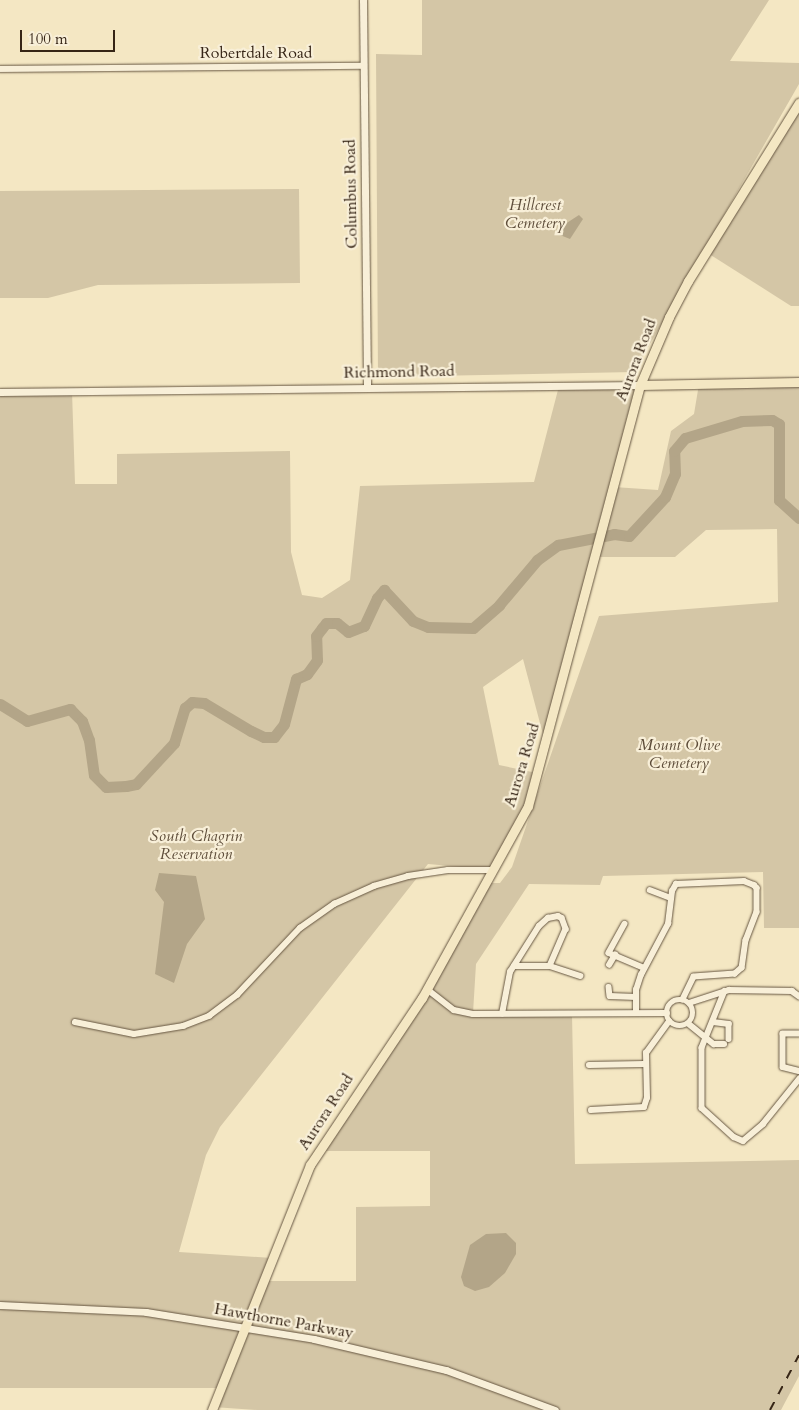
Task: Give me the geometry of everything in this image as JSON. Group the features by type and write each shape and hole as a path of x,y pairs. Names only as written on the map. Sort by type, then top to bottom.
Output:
{"main road":[{"name":"Aurora Road","path":"212,1410 310,1165 427,989 495,870 528,806 599,546 640,385 669,317 688,281 799,103"},
{"name":"Richmond Road","path":"640,385 799,382"}],"street":[{"name":"Columbus Road","path":"363,0 367,388"},
{"name":"Robertdale Road","path":"0,69 363,66"},
{"name":"Richmond Road","path":"0,392 640,385"},
{"path":"74,1022 134,1034 183,1026 209,1016 237,995 300,928 334,904 408,876 448,870 495,870"},
{"path":"636,1013 636,996 644,968 668,924 670,898 674,888 684,882 744,881 757,888 757,912 746,940 742,968 735,974 694,976 686,1002"},
{"path":"650,890 670,898"},
{"path":"502,1014 507,978 539,926 548,918 558,916 562,918 566,929 550,966"},
{"path":"625,924 609,953 644,968"},
{"path":"610,965 615,955"},
{"path":"514,966 550,966 580,976"},
{"path":"609,988 610,996 636,996"},
{"path":"427,989 454,1010 502,1014 667,1013"},
{"path":"725,991 702,1048 702,1108 734,1137 742,1141 750,1138 799,1079"},
{"path":"689,1024 678,1027 669,1021 667,1013 672,1003 686,1002 725,991 792,991 799,996"},
{"path":"686,1002 694,1013 689,1024"},
{"path":"590,1110 644,1107 648,1098 644,1064 649,1047 669,1021"},
{"path":"713,1022 729,1024 729,1039"},
{"path":"689,1024 714,1044 724,1044"},
{"path":"799,1034 783,1034 783,1067 799,1072"},
{"path":"589,1066 644,1064"},
{"name":"Hawthorne Parkway","path":"0,1305 146,1312 314,1339 407,1359 476,1380 555,1410"}],"green space":[{"name":"Hillcrest Cemetery","path":"422,0 769,0 730,61 799,63 799,84 634,372 378,377 376,54 422,55"},
{"path":"799,106 799,306 791,306 706,252"},
{"path":"299,189 300,283 98,285 48,298 0,298 0,191"},
{"name":"South Chagrin Reservation","path":"799,382 799,928 764,928 763,872 603,876 600,885 529,884 476,964 473,1013 572,1014 575,1164 799,1160 799,1376 781,1410 257,1410 213,1407 220,1388 0,1388 0,392 72,391 75,484 117,484 117,454 290,451 291,552 302,595 322,598 350,580 360,486 534,482 559,386 640,385 614,487 658,490 671,431 694,414 699,384","holes":["777,529 778,602 599,616 512,867 500,883 487,883 422,998 318,1151 430,1151 430,1206 356,1207 356,1281 264,1281 272,1258 179,1252 206,1155 220,1127 428,864 495,870 528,806 537,773 499,765 483,687 523,659 545,742 596,557 675,557 706,530"]}],"shaded area":[{"path":"579,215 583,219 570,239 560,235 559,228"},
{"path":"159,873 196,876 205,919 187,944 174,983 155,974 164,902 155,890"},
{"path":"506,1233 516,1243 516,1254 505,1273 489,1287 475,1291 464,1286 461,1277 470,1245 486,1234"}],"waterway":[{"path":"0,704 27,721 70,709 82,721 89,740 94,775 106,787 136,784 174,743 185,708 192,702 204,703 264,737 274,737 284,724 296,679 307,674 317,660 316,636 326,623 337,623 348,632 364,626 377,598 384,590 413,621 428,627 473,628 499,605 537,560 558,545 614,534 629,536 665,497 675,474 674,451 685,438 742,421 772,420 779,424 779,500 799,518"}],"railway":[{"path":"770,1410 799,1355"}],"park label":[{"name":"Mount Olive Cemetery","path":"679,754"}]}
